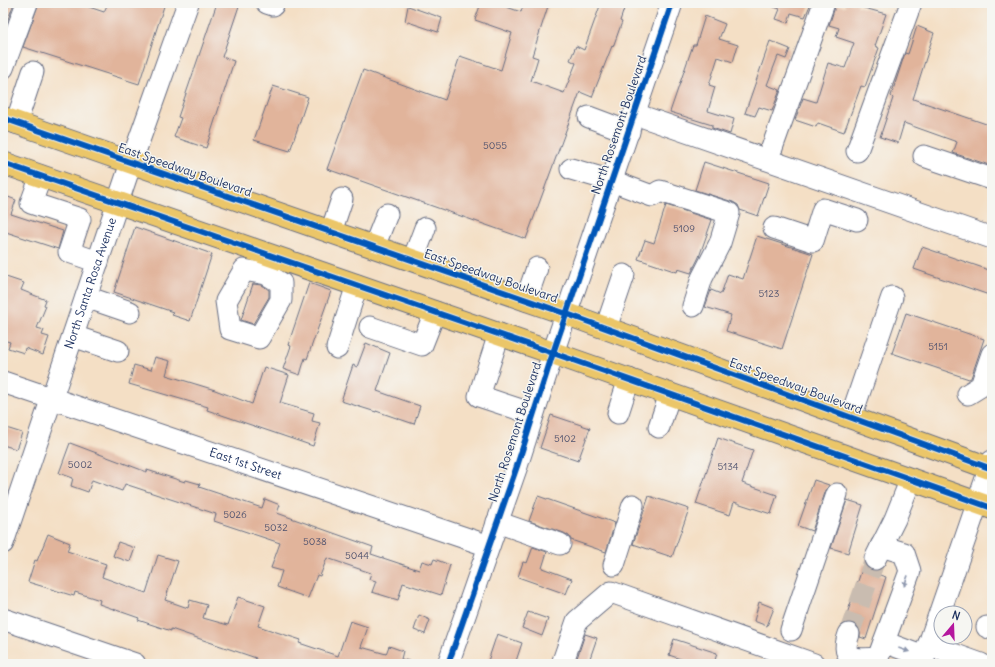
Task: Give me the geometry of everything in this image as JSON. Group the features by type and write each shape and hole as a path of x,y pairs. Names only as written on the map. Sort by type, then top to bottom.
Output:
{"main road":[{"name":"East Speedway Boulevard","path":"9,121 567,314 991,466"},
{"path":"9,170 41,176 118,203 269,265 356,285 553,352 985,505"}],"street":[{"path":"3,68 27,3"},
{"name":"North Santa Rosa Avenue","path":"3,542 10,500 52,398 131,163 188,3"},
{"name":"North Rosemont Boulevard","path":"448,664 672,3"},
{"path":"772,148 824,3"},
{"path":"857,151 911,3"},
{"path":"9,121 33,72"},
{"path":"589,118 632,123 992,238"},
{"path":"924,156 992,179"},
{"path":"571,169 612,181 652,196 660,191 729,213 720,243 702,278 692,306"},
{"path":"41,176 31,203 80,219 69,252 98,262"},
{"path":"331,232 342,199"},
{"path":"774,228 813,241 823,209 857,220"},
{"path":"374,247 387,214"},
{"path":"413,260 425,228"},
{"path":"526,300 538,268"},
{"path":"606,328 624,275"},
{"path":"337,348 356,285"},
{"path":"86,297 130,312"},
{"path":"851,417 892,297"},
{"path":"370,327 422,345 435,312"},
{"path":"499,334 479,396 533,414"},
{"path":"73,336 118,351"},
{"path":"968,394 981,386 992,354"},
{"path":"618,413 629,379"},
{"name":"East 1st Street","path":"3,382 489,546"},
{"path":"659,427 670,394"},
{"path":"925,655 985,505 991,466"},
{"path":"849,634 845,645 847,653 853,658 878,658 910,571 904,553 878,552 895,519 911,479"},
{"path":"791,630 837,494"},
{"path":"614,565 633,505"},
{"path":"497,522 560,544"},
{"path":"562,664 577,621 611,592 814,664"},
{"path":"3,620 135,664"},
{"path":"884,642 925,655 981,664"}],"building":[{"path":"3,3 14,3 3,33"},
{"path":"39,3 77,3 104,12 108,3 165,3 139,84 23,47"},
{"path":"217,3 240,3 222,57 234,61 206,148 174,137 181,118 178,117"},
{"path":"481,3 495,3 521,12 524,3 549,3 532,56 538,58 531,81 564,93 576,63 570,60 576,46 584,50 601,3 626,3 620,21 622,22 613,47 612,46 592,97 580,92 526,239 327,169 363,70 445,100 460,56 501,70 512,33 475,20"},
{"path":"769,3 811,3 805,17 791,13 788,23 776,19 780,9 768,5"},
{"path":"846,3 858,3 857,6 886,14 875,46 879,48 865,87 861,86 844,132 818,123 816,127 795,120 803,98 816,102 828,63 845,68 854,43 836,37 839,28 829,25 836,4 845,7"},
{"path":"408,6 442,18 438,32 405,21"},
{"path":"705,16 725,24 719,39 738,45 733,62 718,57 709,85 715,87 708,111 734,119 730,134 712,128 712,125 670,112 693,45 696,45"},
{"path":"917,26 934,33 913,99 992,126 992,166 953,153 957,142 904,123 898,143 880,137 893,98 891,96 905,53 908,54"},
{"path":"770,41 790,49 786,59 778,56 767,85 780,90 772,111 759,107 755,116 745,113"},
{"path":"273,86 308,97 290,151 254,140"},
{"path":"704,162 769,183 758,216 740,210 738,205 733,202 695,190"},
{"path":"3,195 16,200 11,214 63,231 58,249 3,231"},
{"path":"666,205 712,220 699,257 691,273 678,269 677,272 638,259 645,240 654,243"},
{"path":"135,227 212,254 190,321 172,315 173,312 114,292"},
{"path":"757,236 813,254 782,349 726,331 731,315 705,307 711,290 721,294 728,274 743,279"},
{"path":"922,247 992,271 992,296 914,269"},
{"path":"3,276 24,283 21,290 46,300 44,305 46,306 37,328 44,330 42,335 49,337 43,355 25,348 24,353 8,348 10,342 3,340"},
{"path":"309,283 331,291 300,375 283,369 291,346 288,345"},
{"path":"253,284 262,285 269,290 269,297 253,324 241,320"},
{"path":"906,313 984,339 971,378 969,379 892,353"},
{"path":"366,343 390,353 377,391 420,406 414,424 341,401 353,365 357,367"},
{"path":"155,357 170,361 166,375 215,390 252,404 264,367 289,375 280,403 314,413 312,421 320,423 313,446 207,410 208,407 129,384 134,365 151,370"},
{"path":"551,415 590,428 578,461 540,448"},
{"path":"3,427 22,433 16,449 3,445"},
{"path":"718,438 753,450 742,483 777,495 771,514 734,502 730,515 696,504"},
{"path":"70,443 147,472 147,470 185,482 186,480 200,484 199,487 262,508 265,499 280,505 277,513 373,547 371,554 419,570 422,561 432,564 434,559 450,565 441,595 403,583 398,600 372,592 376,581 369,579 371,573 327,558 320,576 317,575 308,598 277,587 282,571 271,568 280,543 214,521 216,514 125,484 122,491 92,480 88,492 71,486 73,478 59,473"},
{"path":"814,480 829,485 812,531 798,526"},
{"path":"538,496 615,523 606,552 571,540 569,536 564,533 529,521"},
{"path":"649,496 689,509 672,557 633,544"},
{"path":"847,500 863,505 848,553 831,548"},
{"path":"48,534 70,543 67,551 106,564 102,577 146,593 158,555 178,561 165,600 188,608 190,600 207,605 203,618 228,625 238,597 265,606 258,626 301,640 299,643 338,656 350,621 368,627 361,647 386,654 389,646 403,651 401,659 409,661 408,664 265,664 255,661 256,658 171,629 171,631 138,620 139,618 99,604 100,600 75,592 74,596 28,582 35,560 37,561"},
{"path":"118,542 135,548 130,562 113,556"},
{"path":"533,547 547,552 542,568 572,579 566,594 518,577 523,562 527,563"},
{"path":"864,563 869,570 877,571 876,574 886,577 866,639 860,637 860,631 857,625 852,622 844,623"},
{"path":"759,602 774,608 767,626 754,621"},
{"path":"528,612 548,619 542,636 522,628"},
{"path":"419,615 430,620 425,634 414,630"},
{"path":"497,634 522,643 515,664 487,664"},
{"path":"585,634 597,638 588,664 575,664"},
{"path":"674,639 717,653 714,664 695,664 669,655"}],"tunnel":[{"path":"849,634 875,559"}],"cycle path":[{"path":"448,664 517,466 553,353 672,3"},
{"path":"3,118 567,314 992,469"},
{"path":"3,163 553,353 992,508"}]}
